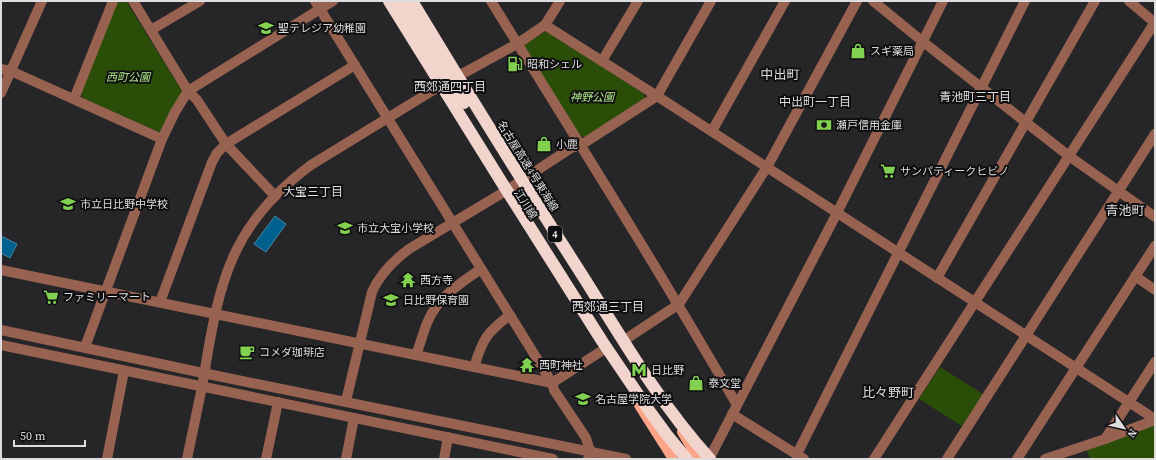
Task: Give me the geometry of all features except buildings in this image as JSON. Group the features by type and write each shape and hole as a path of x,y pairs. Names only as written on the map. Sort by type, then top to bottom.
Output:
{"highway":[{"name":"4","path":"390,1 602,341 659,425 687,459"},
{"path":"400,1 473,116 485,121"},
{"name":"名古屋高速4号東海線","path":"412,1 485,121 648,379 681,425 709,459"}],"main road":[{"name":"江川線","path":"385,1 440,86 504,192 673,459"},
{"name":"江川線","path":"417,1 626,339 698,459"}],"street":[{"path":"1,93 6,70 42,1"},
{"path":"74,99 113,1"},
{"path":"133,1 188,91 197,100 226,144 275,196"},
{"path":"151,30 200,1"},
{"path":"85,347 162,139 175,112 188,91 318,5 333,1"},
{"path":"490,1 581,145 678,304 735,409 800,457 899,253 1026,1"},
{"path":"462,74 517,44 545,25 560,1"},
{"path":"602,61 638,1"},
{"path":"346,401 372,292 381,275 397,259 453,222 504,192 571,148 581,145 657,96 711,1"},
{"path":"712,131 785,1"},
{"path":"626,339 678,304 767,168 857,1"},
{"path":"873,1 1069,156 1155,217"},
{"path":"709,459 837,213 943,1"},
{"path":"937,278 1095,1"},
{"path":"874,459 1155,23 1129,1"},
{"path":"318,5 552,383 554,390 586,438 589,455"},
{"path":"545,25 712,131 1130,402 1155,420"},
{"path":"160,302 212,162 217,153 226,144 355,65"},
{"path":"6,70 162,139"},
{"path":"187,459 215,314 224,280 237,248 255,219 293,178 311,165 440,86"},
{"path":"947,459 1155,134"},
{"path":"1017,459 1155,246"},
{"path":"416,355 427,322 438,305 454,287 481,269"},
{"path":"1,270 552,383 604,350"},
{"path":"1135,276 1155,290"},
{"path":"474,367 481,345 486,337 496,326 510,315"},
{"path":"1,330 203,373 346,401 589,455 626,459"},
{"path":"1,345 124,371 202,385 553,459"},
{"path":"1104,439 1130,402 1155,362"},
{"path":"107,459 124,371"},
{"path":"266,459 278,402"},
{"path":"346,459 354,418"},
{"path":"1045,459 1155,420"},
{"path":"444,459 448,437"}],"green space":[{"name":"西町公園","path":"117,1 126,1 183,93 161,133 83,98 81,94"},
{"name":"神野公園","path":"545,32 549,33 644,94 645,99 585,137 580,136 524,49 526,43"},
{"path":"940,367 983,394 962,426 919,399"},
{"path":"1155,425 1155,458 1090,459 1086,449"}],"water":[{"path":"275,216 286,224 266,252 254,244"},
{"path":"1,236 17,244 10,258 1,253"}],"place":[{"name":"聖テレジア幼稚園","path":"266,28"},
{"name":"スギ薬局","path":"858,51"},
{"name":"昭和シェル","path":"515,64"},
{"name":"瀬戸信用金庫","path":"824,125"},
{"name":"小鹿","path":"544,144"},
{"name":"サンパティークヒビノ","path":"888,171"},
{"name":"市立日比野中学校","path":"68,204"},
{"name":"市立大宝小学校","path":"345,228"},
{"name":"西方寺","path":"408,280"},
{"name":"ファミリーマート","path":"51,297"},
{"name":"日比野保育園","path":"391,300"},
{"name":"コメダ珈琲店","path":"247,352"},
{"name":"西町神社","path":"527,365"},
{"name":"日比野","path":"639,370"},
{"name":"泰文堂","path":"696,383"},
{"name":"名古屋学院大学","path":"583,399"}],"district":[{"name":"中出町","path":"780,74"},
{"name":"西郊通四丁目","path":"450,87"},
{"name":"青池町三丁目","path":"975,97"},
{"name":"中出町一丁目","path":"815,102"},
{"name":"大宝三丁目","path":"313,192"},
{"name":"青池町","path":"1125,210"},
{"name":"西郊通三丁目","path":"608,307"},
{"name":"比々野町","path":"888,392"}]}
